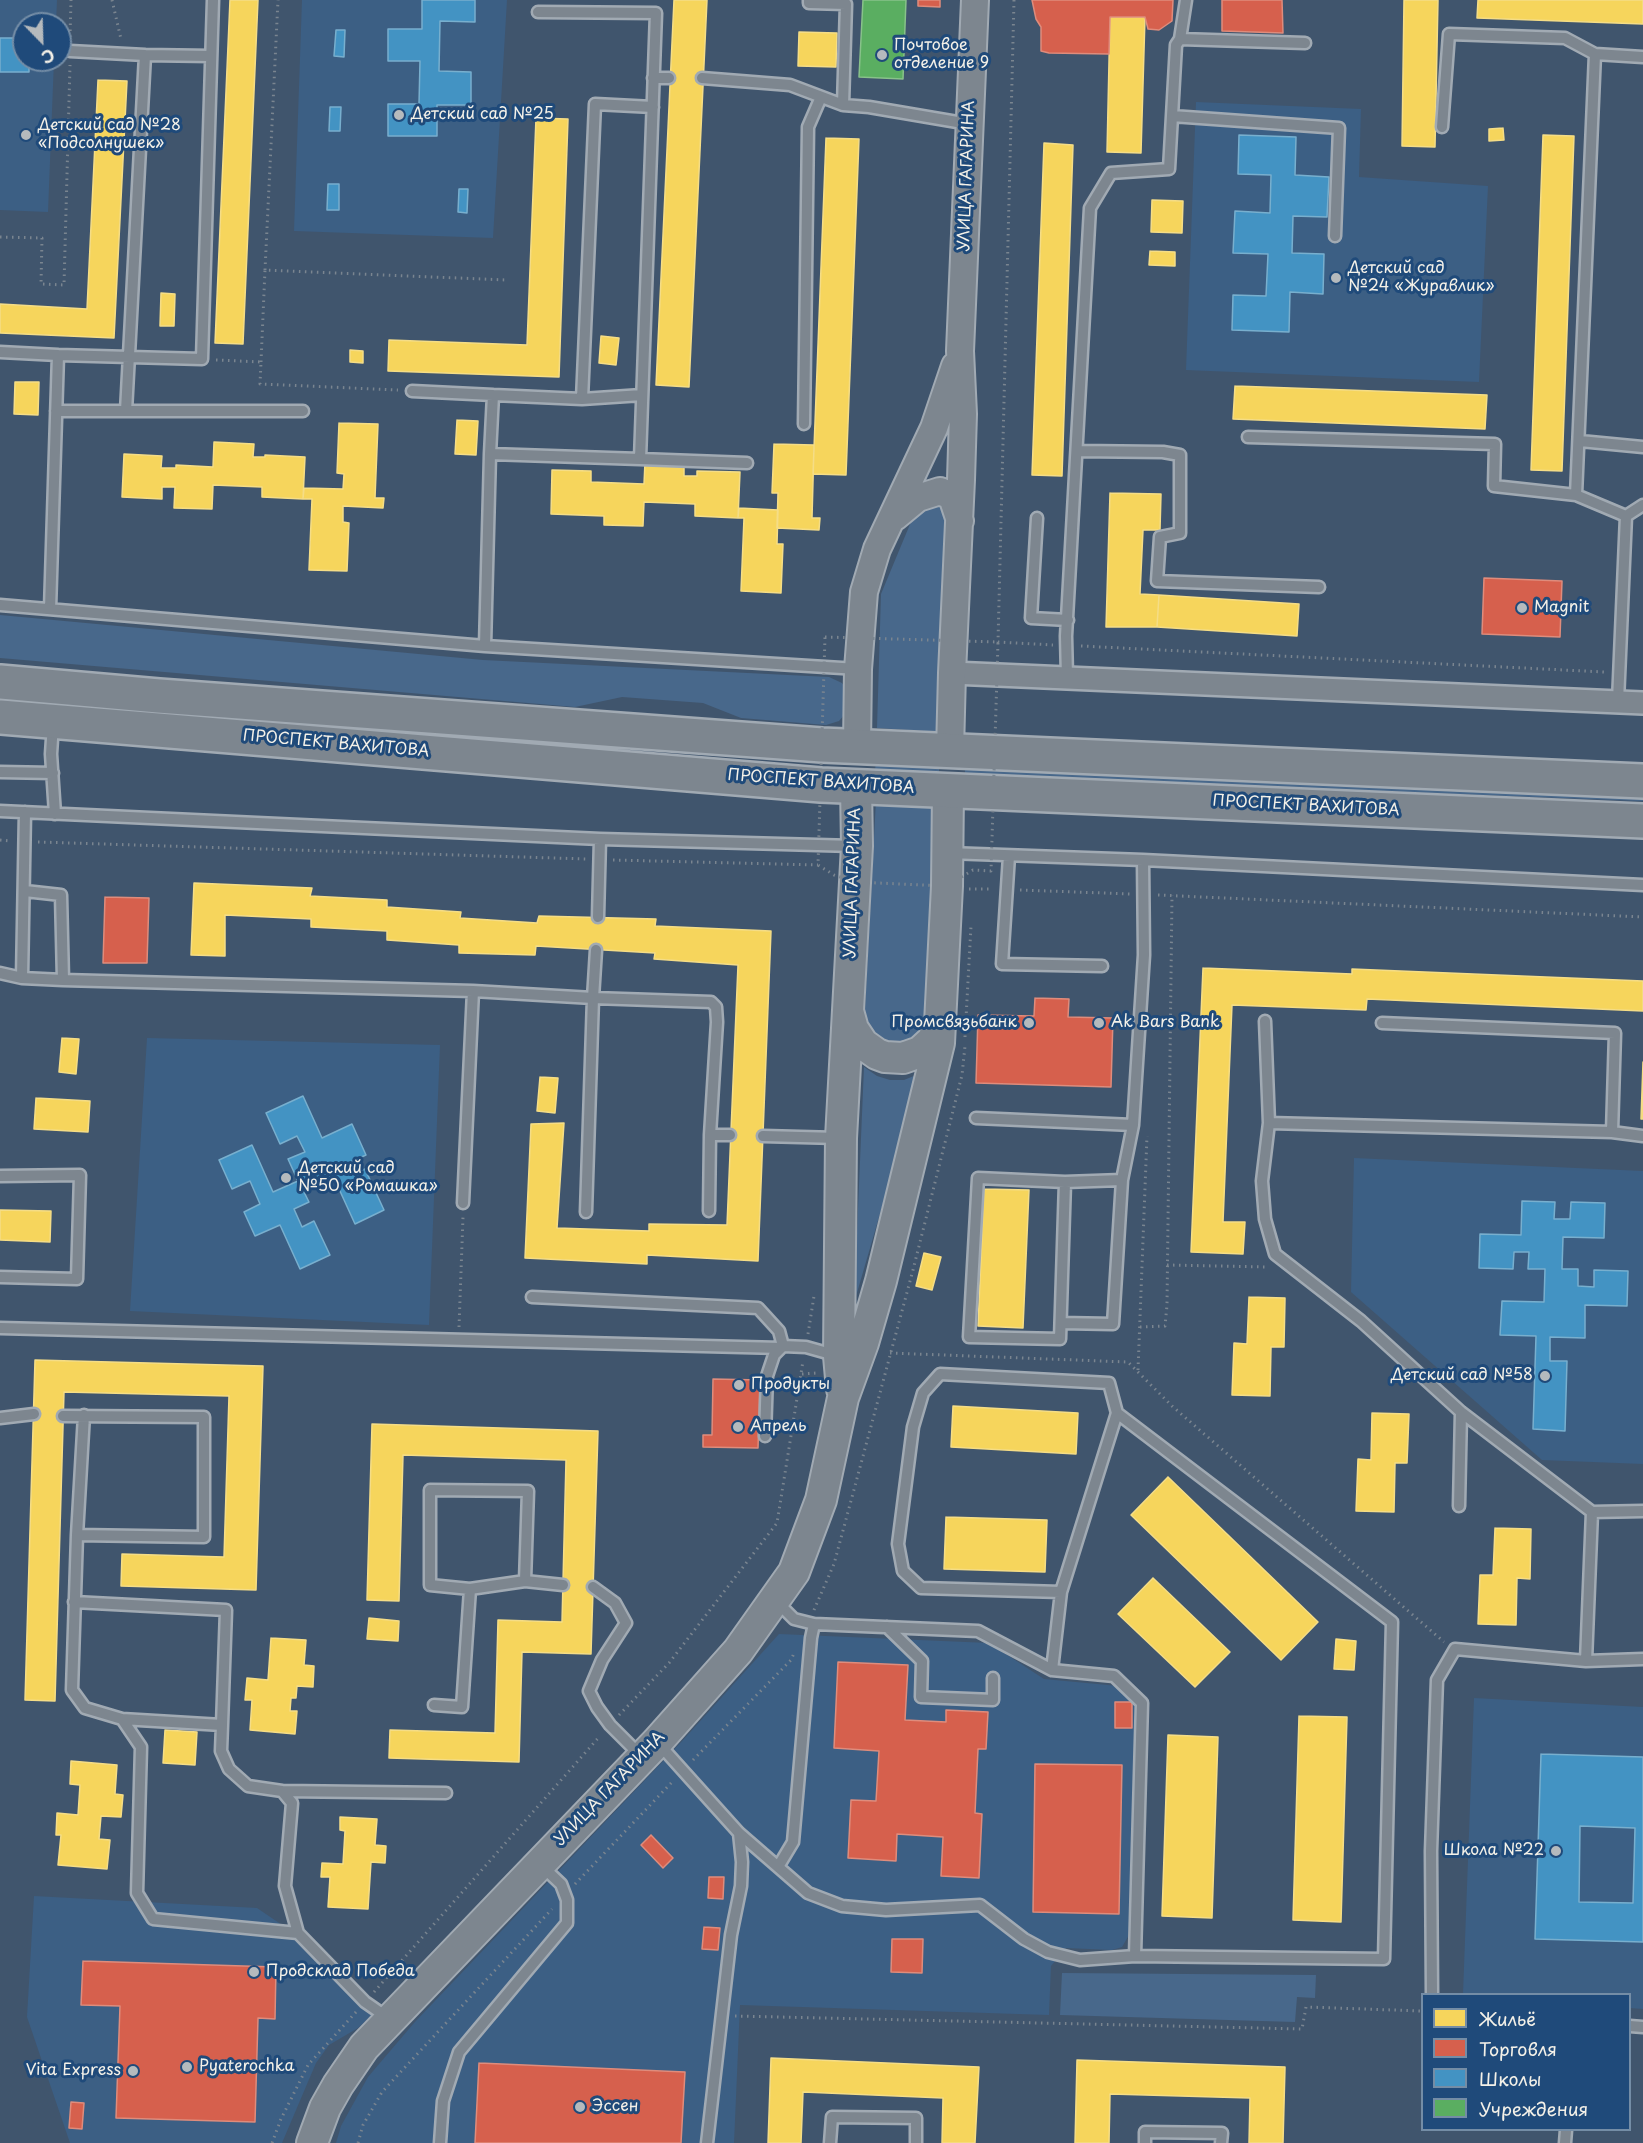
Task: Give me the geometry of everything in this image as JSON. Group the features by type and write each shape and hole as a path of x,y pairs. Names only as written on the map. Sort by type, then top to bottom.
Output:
{"main road":[{"name":"ПРОСПЕКТ ВАХИТОВА","path":"0,682 822,745 1643,781"},
{"name":"ПРОСПЕКТ ВАХИТОВА","path":"0,717 821,785 1643,821"},
{"name":"УЛИЦА ГАГАРИНА","path":"843,1398 838,1356 841,1138 857,846 857,746"},
{"name":"УЛИЦА ГАГАРИНА","path":"312,2143 325,2108 364,2047 650,1750 738,1651 794,1572 821,1500 843,1398 863,1343 881,1281 939,1043 941,1011 962,890 948,853 950,751"},
{"path":"847,1008 853,1029 862,1044 877,1054 894,1058 912,1055 927,1046 936,1033 941,1011"}],"street":[{"name":"УЛИЦА ГАГАРИНА","path":"950,751 963,414 960,351 975,0"},
{"name":"УЛИЦА ГАГАРИНА","path":"857,746 858,669 864,592 877,549 888,523 934,428 960,351"},
{"path":"888,523 918,498 940,491 949,495 953,500 960,522"},
{"path":"952,673 1643,703"}],"lane":[{"path":"0,352 202,360 213,0"},
{"path":"809,0 809,3 846,4 843,105"},
{"path":"1067,677 1090,208 1111,173 1169,169 1176,45 1180,39 1186,0"},
{"path":"538,12 656,13 640,459"},
{"path":"1442,126 1449,34 1565,38 1595,54 1643,57"},
{"path":"1180,39 1305,43"},
{"path":"72,51 211,56"},
{"path":"1576,495 1595,54"},
{"path":"126,411 145,55"},
{"path":"653,78 669,78"},
{"path":"702,78 790,85 843,105 869,107 970,124"},
{"path":"804,424 808,127 821,97"},
{"path":"582,399 595,104 653,107"},
{"path":"1172,116 1339,128 1335,236"},
{"path":"50,609 58,355"},
{"path":"412,391 582,399 642,395"},
{"path":"485,646 493,395"},
{"path":"56,411 303,411"},
{"path":"1248,437 1495,444 1494,486 1576,495 1626,516"},
{"path":"1580,441 1643,447"},
{"path":"1078,451 1162,452 1180,455 1180,533 1160,537 1157,581 1319,587"},
{"path":"490,454 747,463"},
{"path":"1626,516 1643,505"},
{"path":"1617,701 1626,516"},
{"path":"1037,518 1031,618 1068,620"},
{"path":"0,605 485,646 858,669"},
{"path":"53,721 51,754 55,814"},
{"path":"0,772 52,773"},
{"path":"0,811 600,839 857,846"},
{"path":"22,978 25,812"},
{"path":"598,917 600,839"},
{"path":"948,853 1143,860 1643,885"},
{"path":"1009,856 1002,964 1102,966"},
{"path":"1061,1323 1113,1324 1122,1180 1132,1125 1144,955 1143,860"},
{"path":"25,891 60,895 63,980"},
{"path":"586,1212 596,950"},
{"path":"0,973 22,978 63,980 473,991 593,999 711,1002 716,1007 717,1022 710,1135 709,1211"},
{"path":"463,1203 473,991"},
{"path":"1265,1021 1269,1123 1263,1181 1265,1219 1275,1254 1361,1321 1461,1412 1592,1512 1643,1511"},
{"path":"1382,1023 1615,1033 1612,1132"},
{"path":"976,1118 1132,1125"},
{"path":"1269,1123 1612,1132 1643,1136"},
{"path":"710,1135 730,1135"},
{"path":"763,1136 841,1138"},
{"path":"0,1176 80,1175 77,1279 0,1277"},
{"path":"1065,1182 1060,1339 969,1337 978,1178 1065,1182 1122,1180"},
{"path":"532,1297 758,1308 779,1331 782,1347"},
{"path":"0,1328 459,1341 806,1347 838,1356"},
{"path":"765,1436 767,1376 774,1355 782,1347"},
{"path":"1052,1670 1061,1592 1118,1413 1109,1383 940,1374 922,1393 913,1427 898,1544 903,1571 921,1588 1061,1592"},
{"path":"1459,1506 1461,1412"},
{"path":"593,1587 615,1602 626,1623 602,1660 589,1691 597,1707 610,1725 683,1771 739,1833 808,1893 842,1906 886,1910 980,1905 1024,1939 1048,1952 1080,1960 1135,1956 1384,1959 1392,1622 1118,1413"},
{"path":"0,1418 34,1414"},
{"path":"84,1415 74,1602 72,1690 85,1708 122,1719 222,1725"},
{"path":"63,1416 204,1417 204,1536 77,1535"},
{"path":"525,1581 528,1491 430,1490 430,1585 470,1589 525,1581 563,1586"},
{"path":"1586,1661 1592,1512"},
{"path":"434,1705 462,1707 470,1589"},
{"path":"775,1600 794,1618 811,1623 978,1631 1052,1670 1114,1676 1142,1703 1135,1956"},
{"path":"74,1602 226,1610 221,1751 229,1769 248,1786 282,1791 446,1793"},
{"path":"778,1867 793,1842 811,1623"},
{"path":"887,1627 922,1661 921,1696 993,1700 993,1678"},
{"path":"1432,1993 1431,1851 1437,1680 1455,1649 1586,1661 1643,1659"},
{"path":"122,1719 141,1747 137,1893 153,1919 298,1933"},
{"path":"282,1791 292,1803 285,1886 298,1933 365,2002 390,2020"},
{"path":"707,2143 731,1935 741,1886 742,1862 739,1833"},
{"path":"440,2143 443,2101 459,2052 567,1923 567,1900 561,1884 539,1863"},
{"path":"830,2143 832,2117 916,2118 916,2143"},
{"path":"1145,2143 1145,2132 1222,2133 1221,2143"}],"path":[{"path":"112,0 124,54"},
{"path":"278,0 260,384 412,391"},
{"path":"1014,0 998,642 1619,673"},
{"path":"0,237 42,238 41,284 64,285 69,72"},
{"path":"265,270 506,280"},
{"path":"202,360 261,362"},
{"path":"0,840 818,865"},
{"path":"962,890 973,870"},
{"path":"962,890 1007,889 1143,894 1643,917"},
{"path":"1140,1327 1165,1326 1172,896"},
{"path":"358,2143 363,2125 382,2092 565,1895 790,1660 811,1623 834,1564 962,1075 968,1010 971,922"},
{"path":"459,1341 463,1203"},
{"path":"1167,1265 1292,1267"},
{"path":"272,2143 281,2118 308,2065 610,1725 669,1663 777,1523 815,1291"},
{"path":"721,2016 1302,2029 1306,2007 1421,2011"}],"shaded area":[{"name":"Детский сад №28 «Подсолнушек»","path":"0,0 57,0 56,12 12,12 12,72 54,72 48,212 0,210"},
{"name":"Детский сад №25","path":"302,0 507,0 493,238 294,231"},
{"name":"Детский сад №24 «Журавлик»","path":"1196,102 1361,109 1359,177 1488,186 1479,382 1186,370"},
{"path":"935,499 948,508 940,732 877,728 881,594 918,505"},
{"path":"0,615 483,660 829,677 842,683 847,691 845,714 839,721 826,725 741,718 703,703 622,697 575,707 0,658"},
{"path":"876,759 939,763 939,776 875,772"},
{"path":"965,765 1643,790 1643,801 965,776"},
{"path":"876,800 935,803 924,1030 915,1039 902,1044 888,1044 864,1027"},
{"name":"Детский сад №50 «Ромашка»","path":"147,1038 440,1045 429,1325 130,1311"},
{"path":"864,1067 877,1076 890,1080 904,1080 921,1073 854,1303"},
{"name":"Детский сад №58","path":"1354,1158 1643,1171 1643,1464 1542,1460 1351,1292"},
{"path":"779,1634 989,1643 1044,1679 1118,1686 1137,1703 1129,1935 1122,1947 1112,1950 1066,1948 1051,1966 1049,2015 740,2005 734,2143 336,2143 341,2126 368,2077 414,2023 684,1739"},
{"name":"Школа №22","path":"1474,1698 1643,1707 1643,2009 1631,2008 1631,1993 1463,1993"},
{"path":"34,1896 257,1908 288,1929 373,2014 358,2028 329,2045 316,2063 282,2143 70,2143 27,2017"},
{"path":"1062,1973 1316,1975 1315,1998 1297,1997 1295,2022 1060,2015"}],"building: Жильё":[{"path":"230,0 258,0 243,344 215,343"},
{"path":"674,0 707,0 689,387 656,385"},
{"path":"1404,0 1438,0 1435,147 1402,146"},
{"path":"1478,0 1643,0 1643,24 1477,18"},
{"path":"1110,17 1145,17 1141,153 1107,152"},
{"path":"799,32 837,33 836,67 798,66"},
{"path":"98,80 127,81 114,338 0,333 0,304 87,309"},
{"path":"536,118 568,119 559,377 388,371 389,340 527,345"},
{"path":"1503,128 1504,140 1489,141 1489,129"},
{"path":"1543,135 1574,136 1562,471 1531,470"},
{"path":"826,138 859,139 846,475 813,474"},
{"path":"1044,143 1073,145 1062,476 1032,475"},
{"path":"1152,200 1183,201 1182,233 1151,232"},
{"path":"1150,251 1175,252 1175,266 1149,265"},
{"path":"161,293 175,294 174,326 160,326"},
{"path":"601,336 619,338 616,365 599,363"},
{"path":"350,350 363,351 363,363 350,362"},
{"path":"15,382 39,382 38,415 14,414"},
{"path":"1235,386 1487,395 1485,429 1233,419"},
{"path":"457,420 478,421 476,455 455,454"},
{"path":"339,423 378,424 375,498 384,498 383,508 343,506 343,522 349,523 347,571 309,570 312,499 303,499 304,488 343,489 344,474 337,473"},
{"path":"214,442 254,444 253,457 265,457 265,455 305,457 303,499 262,497 262,487 213,485 212,509 174,508 175,487 162,487 162,499 122,497 124,454 162,456 161,468 176,468 176,465 213,467"},
{"path":"774,444 814,445 812,518 820,518 819,530 777,528 778,493 772,493"},
{"path":"645,462 684,463 684,476 697,476 697,471 740,472 738,518 695,516 695,504 644,502 643,526 604,525 604,516 551,514 552,470 591,471 591,482 644,484"},
{"path":"1110,493 1161,494 1160,530 1143,530 1140,594 1159,595 1157,627 1106,627"},
{"path":"739,508 778,510 777,544 783,544 781,593 741,591 744,518 738,518"},
{"path":"1159,595 1299,604 1297,636 1157,627"},
{"path":"194,883 312,888 310,896 387,900 387,907 461,912 460,918 537,923 539,916 656,919 655,926 771,931 758,1261 647,1255 647,1264 525,1258 531,1124 564,1123 557,1228 649,1231 649,1224 727,1225 738,965 654,959 655,953 536,946 535,955 459,953 459,945 387,940 387,931 311,927 311,919 225,915 225,956 191,955"},
{"path":"1203,968 1352,974 1352,969 1643,981 1643,1011 1367,999 1366,1010 1232,1005 1223,1222 1245,1222 1243,1254 1191,1252"},
{"path":"62,1038 79,1039 76,1074 59,1072"},
{"path":"1643,1062 1643,1119 1641,1119"},
{"path":"540,1077 558,1078 555,1113 537,1111"},
{"path":"36,1098 90,1101 88,1132 34,1129"},
{"path":"984,1189 1029,1190 1023,1328 978,1326"},
{"path":"0,1210 51,1211 50,1242 0,1240"},
{"path":"924,1253 941,1257 932,1290 916,1286"},
{"path":"1249,1297 1285,1298 1284,1347 1271,1347 1270,1396 1232,1395 1234,1343 1247,1344"},
{"path":"35,1360 263,1366 256,1590 121,1586 122,1554 224,1557 229,1396 64,1392 55,1701 25,1700"},
{"path":"953,1406 1078,1413 1076,1454 951,1447"},
{"path":"1372,1413 1409,1414 1407,1463 1395,1463 1394,1512 1356,1511 1358,1459 1371,1460"},
{"path":"372,1424 598,1431 591,1654 522,1652 519,1762 389,1758 390,1730 495,1733 498,1620 562,1622 566,1460 403,1455 399,1601 367,1600"},
{"path":"1168,1477 1318,1622 1281,1660 1131,1515"},
{"path":"946,1517 1047,1520 1045,1572 944,1569"},
{"path":"1495,1528 1531,1529 1530,1579 1517,1578 1516,1625 1478,1624 1480,1575 1493,1575"},
{"path":"1153,1578 1230,1652 1195,1687 1118,1614"},
{"path":"369,1618 399,1621 398,1641 367,1639"},
{"path":"271,1638 306,1640 304,1665 314,1666 313,1687 297,1686 296,1698 291,1698 290,1711 297,1711 295,1734 250,1730 252,1700 245,1700 247,1678 268,1680"},
{"path":"1336,1639 1356,1641 1354,1670 1334,1669"},
{"path":"1299,1716 1347,1717 1341,1922 1293,1920"},
{"path":"165,1730 197,1732 195,1765 163,1763"},
{"path":"1168,1735 1218,1737 1212,1918 1162,1916"},
{"path":"71,1761 117,1765 115,1794 123,1795 121,1817 101,1816 99,1839 110,1840 107,1869 58,1865 61,1835 56,1835 57,1813 78,1815 80,1785 70,1784"},
{"path":"340,1817 377,1819 375,1845 386,1846 385,1863 371,1862 368,1909 328,1907 330,1877 321,1877 322,1863 343,1864 345,1831 340,1830"},
{"path":"771,2058 979,2067 975,2143 942,2143 943,2098 803,2092 801,2143 768,2143"},
{"path":"1077,2060 1285,2067 1283,2143 1249,2143 1250,2098 1110,2094 1109,2143 1075,2143"}],"building: Торговля":[{"path":"918,0 940,0 940,7 918,6"},
{"path":"1032,0 1173,0 1172,21 1159,30 1148,29 1145,17 1110,17 1109,54 1049,53 1041,51 1041,27 1036,19"},
{"path":"1222,0 1282,0 1283,33 1222,31"},
{"name":"Magnit","path":"1484,578 1562,581 1560,637 1482,634"},
{"path":"105,897 149,898 147,963 103,963"},
{"path":"1035,998 1069,999 1068,1017 1113,1018 1111,1087 976,1083 978,1015 1034,1016"},
{"path":"713,1379 760,1380 758,1448 703,1447 703,1435 712,1435"},
{"path":"838,1662 908,1665 905,1720 946,1722 946,1710 988,1712 986,1749 978,1749 975,1813 982,1814 979,1878 941,1876 943,1837 897,1834 896,1861 848,1858 851,1800 876,1801 879,1751 834,1748"},
{"path":"1115,1702 1132,1702 1132,1728 1115,1728"},
{"path":"1035,1764 1122,1765 1119,1914 1033,1912"},
{"path":"651,1835 673,1858 663,1868 641,1845"},
{"path":"709,1877 724,1877 723,1899 708,1898"},
{"path":"704,1927 720,1928 718,1950 702,1949"},
{"path":"892,1939 923,1939 922,1973 891,1972"},
{"path":"83,1961 276,1967 275,2019 258,2018 255,2122 116,2118 120,2006 81,2005"},
{"name":"Эссен","path":"479,2063 685,2072 681,2143 475,2143"},
{"path":"71,2102 84,2103 82,2129 69,2128"}],"building: Школы":[{"path":"422,0 475,0 475,22 440,21 439,71 471,72 471,105 437,105 437,136 388,136 388,104 419,104 420,61 388,61 388,29 422,29"},
{"path":"336,30 345,30 344,57 334,56"},
{"path":"0,38 12,38 12,72 0,72"},
{"path":"330,107 341,107 340,131 329,131"},
{"path":"1239,135 1296,137 1295,175 1329,177 1327,217 1293,216 1292,253 1324,254 1323,294 1290,292 1289,332 1232,330 1233,295 1266,296 1268,254 1233,253 1235,211 1270,213 1271,175 1238,174"},
{"path":"328,184 339,184 339,210 327,210"},
{"path":"459,189 468,189 467,213 458,212"},
{"path":"303,1096 322,1138 352,1124 366,1155 346,1164 351,1175 365,1169 384,1210 355,1224 334,1178 304,1192 309,1202 294,1209 302,1227 314,1221 330,1255 300,1269 280,1225 255,1236 244,1212 260,1204 250,1181 232,1189 219,1160 252,1145 273,1192 298,1181 288,1159 305,1152 297,1136 280,1144 266,1113"},
{"path":"1522,1201 1555,1202 1554,1219 1570,1219 1571,1202 1605,1203 1604,1238 1563,1237 1562,1269 1578,1269 1578,1286 1594,1287 1594,1270 1628,1271 1627,1306 1585,1305 1585,1338 1550,1337 1550,1361 1567,1361 1565,1431 1533,1429 1536,1336 1500,1335 1502,1301 1544,1302 1545,1269 1528,1269 1529,1252 1514,1252 1513,1269 1479,1268 1480,1234 1521,1235"},
{"path":"1541,1754 1643,1757 1643,1942 1535,1939","holes":["1580,1826 1635,1828 1633,1903 1579,1902"]}],"building: Учреждения":[{"path":"863,0 906,0 903,79 859,77"}],"place":[{"name":"Почтовое отделение 9","path":"882,55"},
{"name":"Детский сад №25","path":"399,115"},
{"name":"Детский сад №28 «Подсолнушек»","path":"26,135"},
{"name":"Детский сад №24 «Журавлик»","path":"1336,278"},
{"name":"Magnit","path":"1522,608"},
{"name":"Промсвязьбанк","path":"1029,1023"},
{"name":"Ak Bars Bank","path":"1099,1023"},
{"name":"Детский сад №50 «Ромашка»","path":"286,1178"},
{"name":"Детский сад №58","path":"1545,1376"},
{"name":"Продукты","path":"739,1385"},
{"name":"Апрель","path":"738,1427"},
{"name":"Школа №22","path":"1556,1851"},
{"name":"Продсклад Победа","path":"254,1972"},
{"name":"Pyaterochka","path":"187,2067"},
{"name":"Vita Express","path":"133,2071"},
{"name":"Эссен","path":"580,2107"}]}
